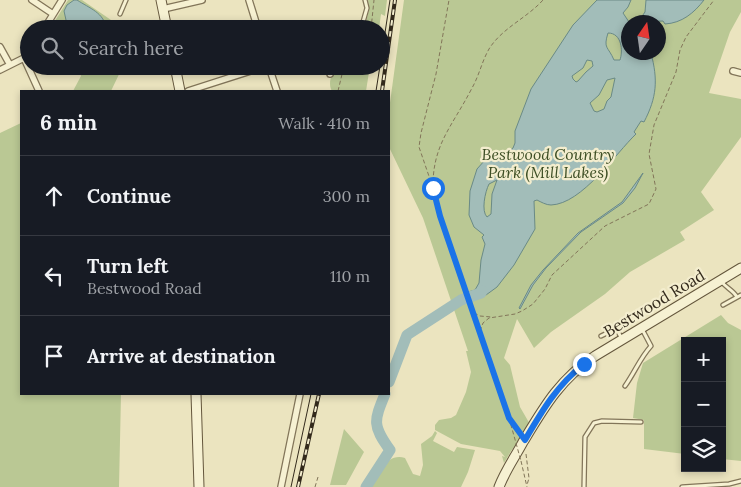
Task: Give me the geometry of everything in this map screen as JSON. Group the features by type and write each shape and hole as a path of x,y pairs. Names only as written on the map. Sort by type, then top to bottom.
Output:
{"main road":[{"path":"162,4 165,20"},
{"path":"177,75 180,90"},
{"name":"Bestwood Road","path":"499,487 507,469 547,402 563,383 584,364 741,268"},
{"path":"196,395 199,487"}],"street":[{"path":"32,0 53,14"},
{"path":"49,20 62,0"},
{"path":"162,4 202,0"},
{"path":"249,0 255,20"},
{"path":"0,47 10,65"},
{"path":"0,70 20,60"},
{"path":"733,71 741,73"},
{"path":"32,75 39,90"},
{"path":"199,89 240,75"},
{"path":"272,75 278,90"},
{"path":"281,487 300,395"}],"lane":[{"path":"120,14 126,0"},
{"path":"363,20 366,8 365,0"},
{"path":"721,280 725,287 739,296 723,305"},
{"path":"601,336 630,322"},
{"path":"616,328 622,340"},
{"path":"625,386 635,372 642,356 651,346 642,328"},
{"path":"584,487 585,437 594,423 602,421 641,422"},
{"path":"682,487 729,485 740,481 741,476"}],"path":[{"path":"372,20 374,0"},
{"path":"433,188 430,185 420,148 420,140 436,74 448,0"},
{"path":"527,486 509,418 440,216 433,188 434,165 438,148 472,90 490,49 512,25 543,0"},
{"path":"480,331 484,321 522,312 533,304 545,289 552,275 605,226 649,204 656,189 650,154 654,125 676,72 680,50 686,37 714,0"},
{"path":"338,90 342,75"},
{"path":"472,311 480,316 495,317"},
{"path":"509,418 525,440 529,478 527,486"},
{"path":"315,487 318,478"}],"green space":[{"path":"68,0 82,0 111,20 56,20"},
{"path":"368,0 387,0 385,16 381,14 380,20 366,20 369,10"},
{"name":"Bestwood Country Park (Mill Lakes)","path":"404,0 741,0 741,12 730,32 709,93 741,99 741,137 701,192 714,210 680,232 685,240 630,272 605,294 551,332 534,348 517,319 504,358 510,365 520,407 531,426 504,463 502,456 505,457 500,451 461,444 435,430 435,425 439,420 456,415 466,392 471,372 466,351 468,351 423,218 390,149 390,103"},
{"path":"119,75 111,90 74,90 81,76"},
{"path":"332,75 369,75 366,90 332,90 330,82"},
{"path":"20,123 20,395 121,395 119,487 0,487 0,133"},
{"path":"721,315 728,323 741,330 741,461 726,459 726,337 685,337"},
{"path":"681,340 681,454 644,449 644,420 633,418 637,383 643,363"},
{"path":"344,429 364,452 346,485 330,485"},
{"path":"435,431 437,433 433,441 454,452 457,447 475,450 461,487 369,487 383,466 393,458 405,458 413,474 420,476 423,465 421,444 432,436"}],"water":[{"path":"77,0 91,8 104,20 66,20 64,11 67,5"},
{"path":"597,0 631,0 623,13 624,15 621,15 621,48 619,39 613,34 608,33 606,42 614,60 620,60 621,52 621,60 652,60 655,72 654,96 644,122 641,121 634,132 636,134 598,176 575,196 551,205 537,200 534,201 535,229 514,265 497,287 486,295 472,301 468,292 475,290 479,283 481,260 485,244 482,237 484,235 474,227 469,215 470,191 477,169 485,160 505,154 513,148 515,131 531,89 573,25","holes":["587,60 592,61 593,66 576,82 572,76 583,68","615,78 611,97 604,109 597,112 594,111 590,103 599,95 607,80","497,180 492,194 491,214 487,217 484,210 485,196 489,184"]},
{"path":"646,0 704,0 696,9 677,22 666,24 666,15 643,15"},
{"path":"643,173 635,188 623,203 581,232 546,268 533,285 520,309 531,285 543,270 578,233 622,202"}],"waterway":[{"path":"390,379 407,335 461,300 482,291"},
{"path":"366,487 390,450 380,434 377,423 377,417 385,395"}],"tram line":[{"path":"387,20 390,0"},
{"path":"376,90 379,75"},
{"path":"291,487 311,395"}],"railway":[{"path":"390,35 395,0"},
{"path":"382,90 384,75"},
{"path":"298,487 319,395"}],"route":[{"path":"433,188 440,216 509,418 525,440 558,388 572,373 584,364"}]}
